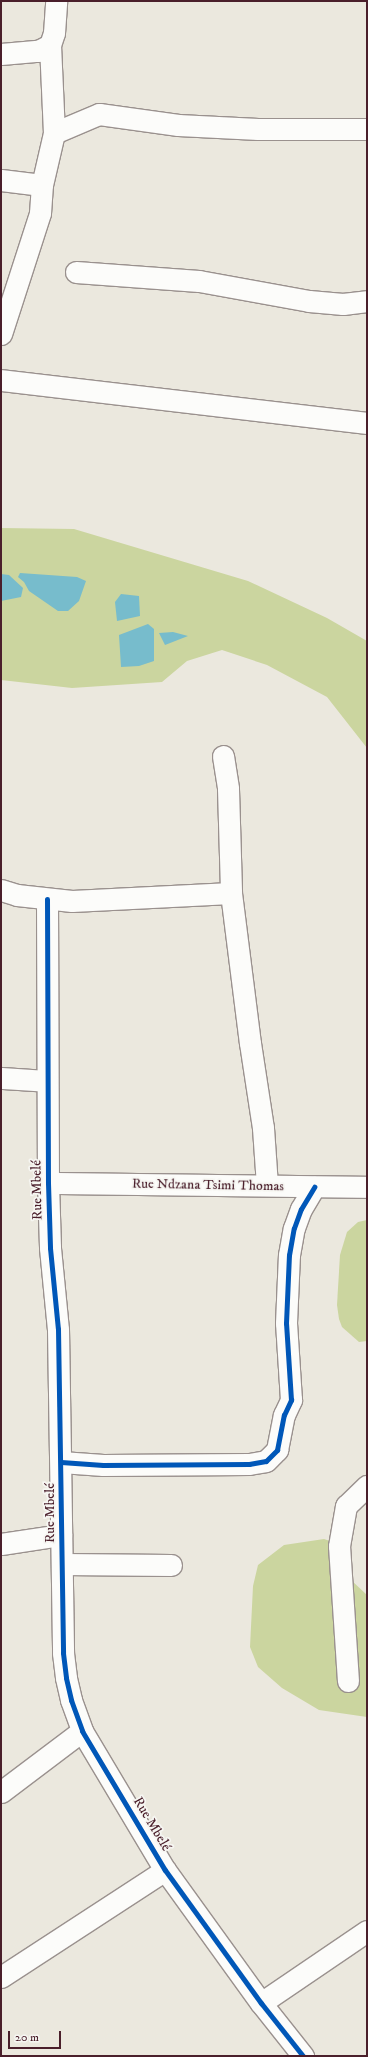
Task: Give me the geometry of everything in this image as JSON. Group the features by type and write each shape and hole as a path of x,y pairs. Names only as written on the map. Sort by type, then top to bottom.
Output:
{"street":[{"path":"1,334 40,213 42,185 54,133 50,45 54,33 56,1"},
{"path":"1,54 38,51 50,45"},
{"path":"54,133 98,114 178,125 258,129 367,128"},
{"path":"1,180 42,185"},
{"path":"76,272 199,281 309,301 343,304 367,301"},
{"path":"1,380 367,423"},
{"path":"223,756 228,789 231,893 250,1043 263,1128 267,1185"},
{"path":"1,890 18,895 48,899 106,901 231,893"},
{"name":"Rue Mbelé","path":"48,899 48,1183 50,1248 58,1329 62,1462 61,1535 63,1653 66,1678 71,1700 82,1731 165,1870 262,2003 296,2054"},
{"path":"1,1078 47,1081"},
{"name":"Rue Ndzana Tsimi Thomas","path":"48,1183 267,1185 367,1188"},
{"path":"62,1462 103,1465 249,1464 266,1461 277,1450 284,1415 290,1400 286,1322 289,1255 294,1228 301,1209 314,1187"},
{"path":"348,1681 339,1546 346,1506 367,1486"},
{"path":"1,1544 61,1535"},
{"path":"62,1564 171,1565"},
{"path":"1,1792 82,1731"},
{"path":"1,1977 165,1870"},
{"path":"262,2003 367,1931"}],"green space":[{"path":"1,528 74,529 248,581 327,618 367,641 367,748 327,697 267,665 222,650 187,661 162,682 72,688 1,680"},
{"path":"367,1220 367,1341 359,1342 342,1327 339,1319 337,1305 340,1255 347,1232 358,1222"},
{"path":"324,1539 330,1541 351,1580 367,1595 367,1717 319,1710 282,1688 258,1667 250,1647 253,1586 258,1565 284,1545"}],"water":[{"path":"20,573 77,577 86,581 79,601 68,611 58,611 29,591 24,582 18,577"},
{"path":"1,574 9,575 23,588 21,597 1,601"},
{"path":"121,594 139,596 140,616 117,621 115,602"},
{"path":"148,624 154,629 154,661 139,666 121,667 119,635"},
{"path":"173,632 188,636 165,645 159,633"}],"cycle path":[{"path":"47,899 48,1183 50,1248 58,1329 63,1653 66,1678 71,1700 82,1731 165,1870 261,2003 303,2056"},
{"path":"61,1462 103,1465 249,1464 266,1461 277,1450 284,1415 291,1400 286,1323 289,1255 294,1228 301,1209 314,1187"}]}
